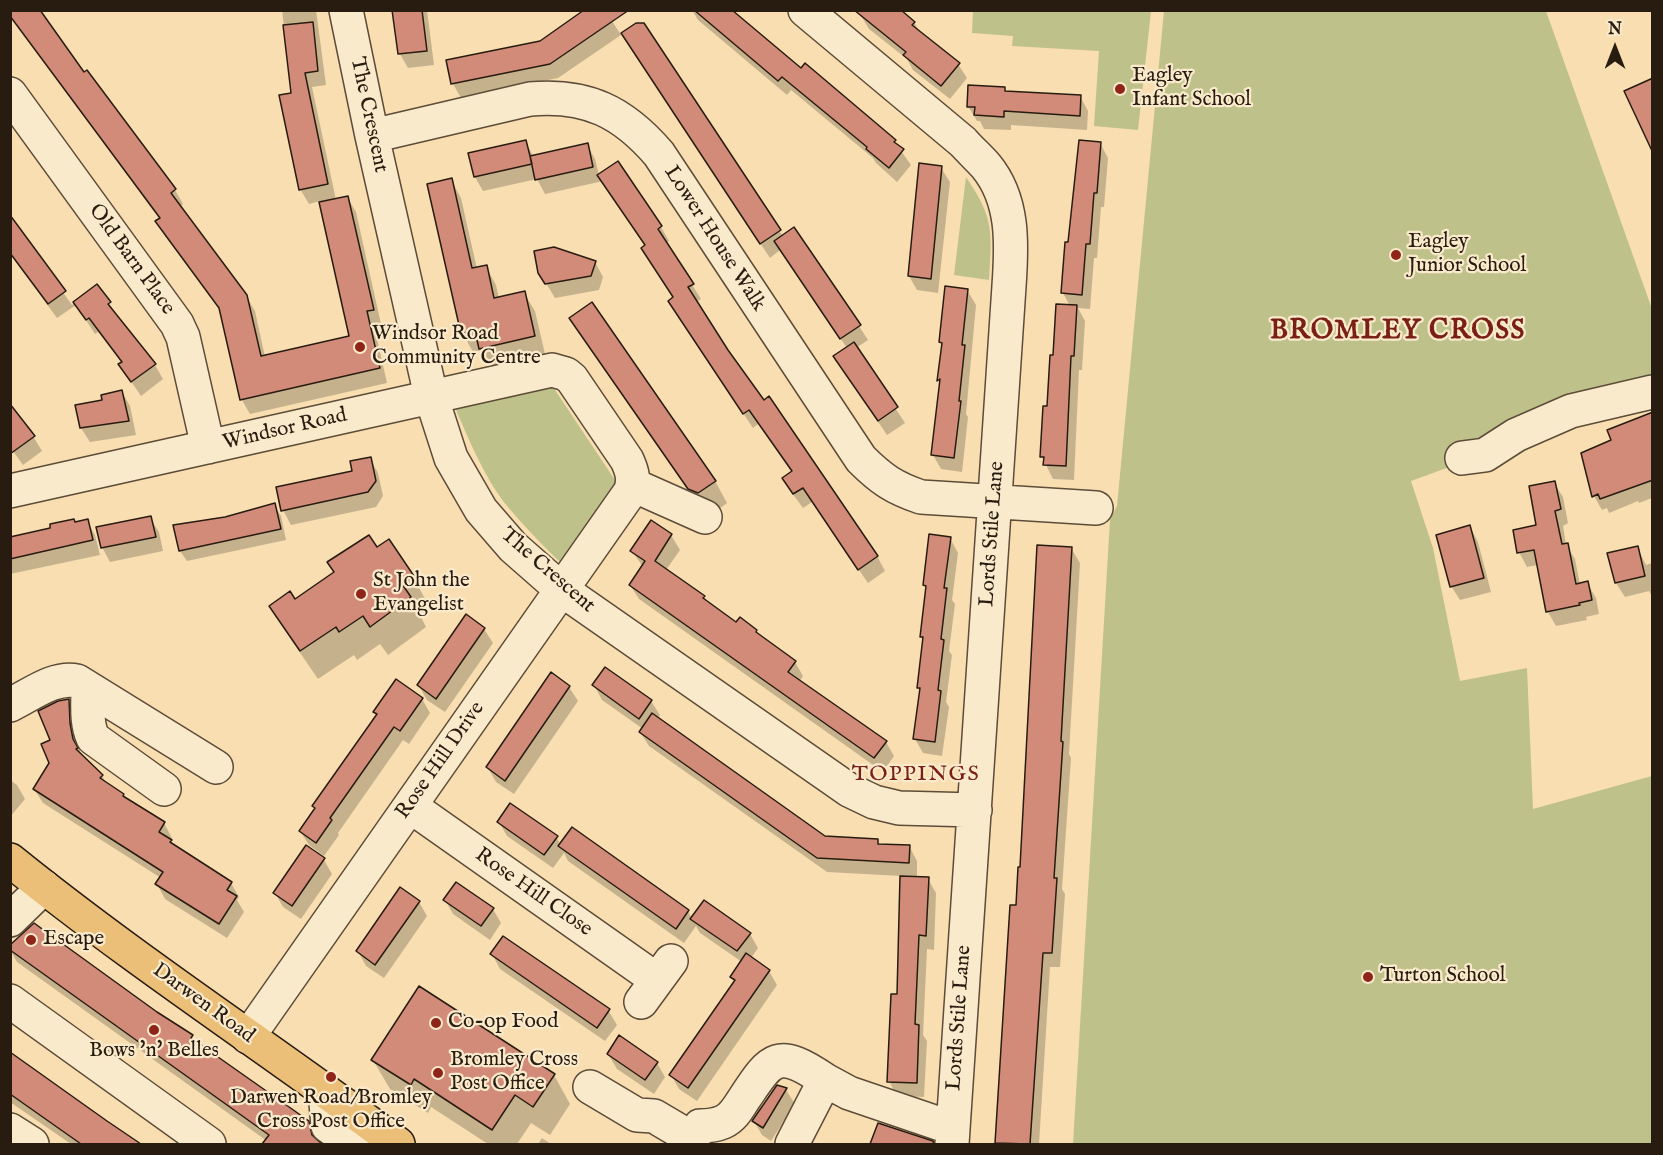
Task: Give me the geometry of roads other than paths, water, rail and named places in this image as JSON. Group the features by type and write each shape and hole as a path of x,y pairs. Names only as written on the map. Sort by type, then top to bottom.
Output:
{"main road":[{"name":"Darwen Road","path":"10,860 248,1037 398,1144"}],"street":[{"name":"The Crescent","path":"346,10 431,396 451,458 481,510 513,547 562,590 849,790 874,802 899,808 975,810"},
{"name":"Lords Stile Lane","path":"805,10 963,142 987,167 1001,191 1008,213 1011,243 952,1136"},
{"name":"Old Barn Place","path":"10,94 177,324 183,337 208,447"},
{"name":"Lower House Walk","path":"372,136 530,99 554,97 580,101 624,119 643,135 659,154 861,459 880,478 898,489 921,497 1096,508"},
{"name":"Windsor Road","path":"10,491 535,373 559,371 572,379 627,460 632,469 633,484"},
{"path":"1462,458 1485,455 1516,435 1571,411 1653,392"},
{"path":"633,484 705,517"},
{"name":"Rose Hill Drive","path":"248,1037 562,590 630,492 633,484"},
{"path":"10,705 57,681 68,679 77,681 216,767"},
{"path":"88,688 88,717 93,738 164,789"},
{"name":"Rose Hill Close","path":"410,806 656,981"},
{"path":"10,920 44,887"},
{"path":"10,1001 209,1144"},
{"path":"590,1087 638,1115 654,1116 693,1139 700,1126 725,1122 734,1114 763,1070 772,1063 796,1062 849,1093 952,1136"},
{"path":"792,1144 825,1080"},
{"path":"325,1091 328,1126 354,1144"},
{"path":"10,1130 32,1144"}],"place":[{"name":"Eagley Infant School","path":"1120,89"},
{"name":"Eagley Junior School","path":"1396,255"},
{"name":"Windsor Road Community Centre","path":"360,347"},
{"name":"St John the Evangelist","path":"361,594"},
{"name":"Escape","path":"31,940"},
{"name":"Turton School","path":"1368,977"},
{"name":"Co-op Food","path":"436,1023"},
{"name":"Bows 'n' Belles","path":"154,1030"},
{"name":"Bromley Cross Post Office","path":"438,1073"},
{"name":"Darwen Road/Bromley Cross Post Office","path":"331,1077"}],"district":[{"name":"BROMLEY CROSS","path":"1398,332"},
{"name":"TOPPINGS","path":"916,775"}]}
